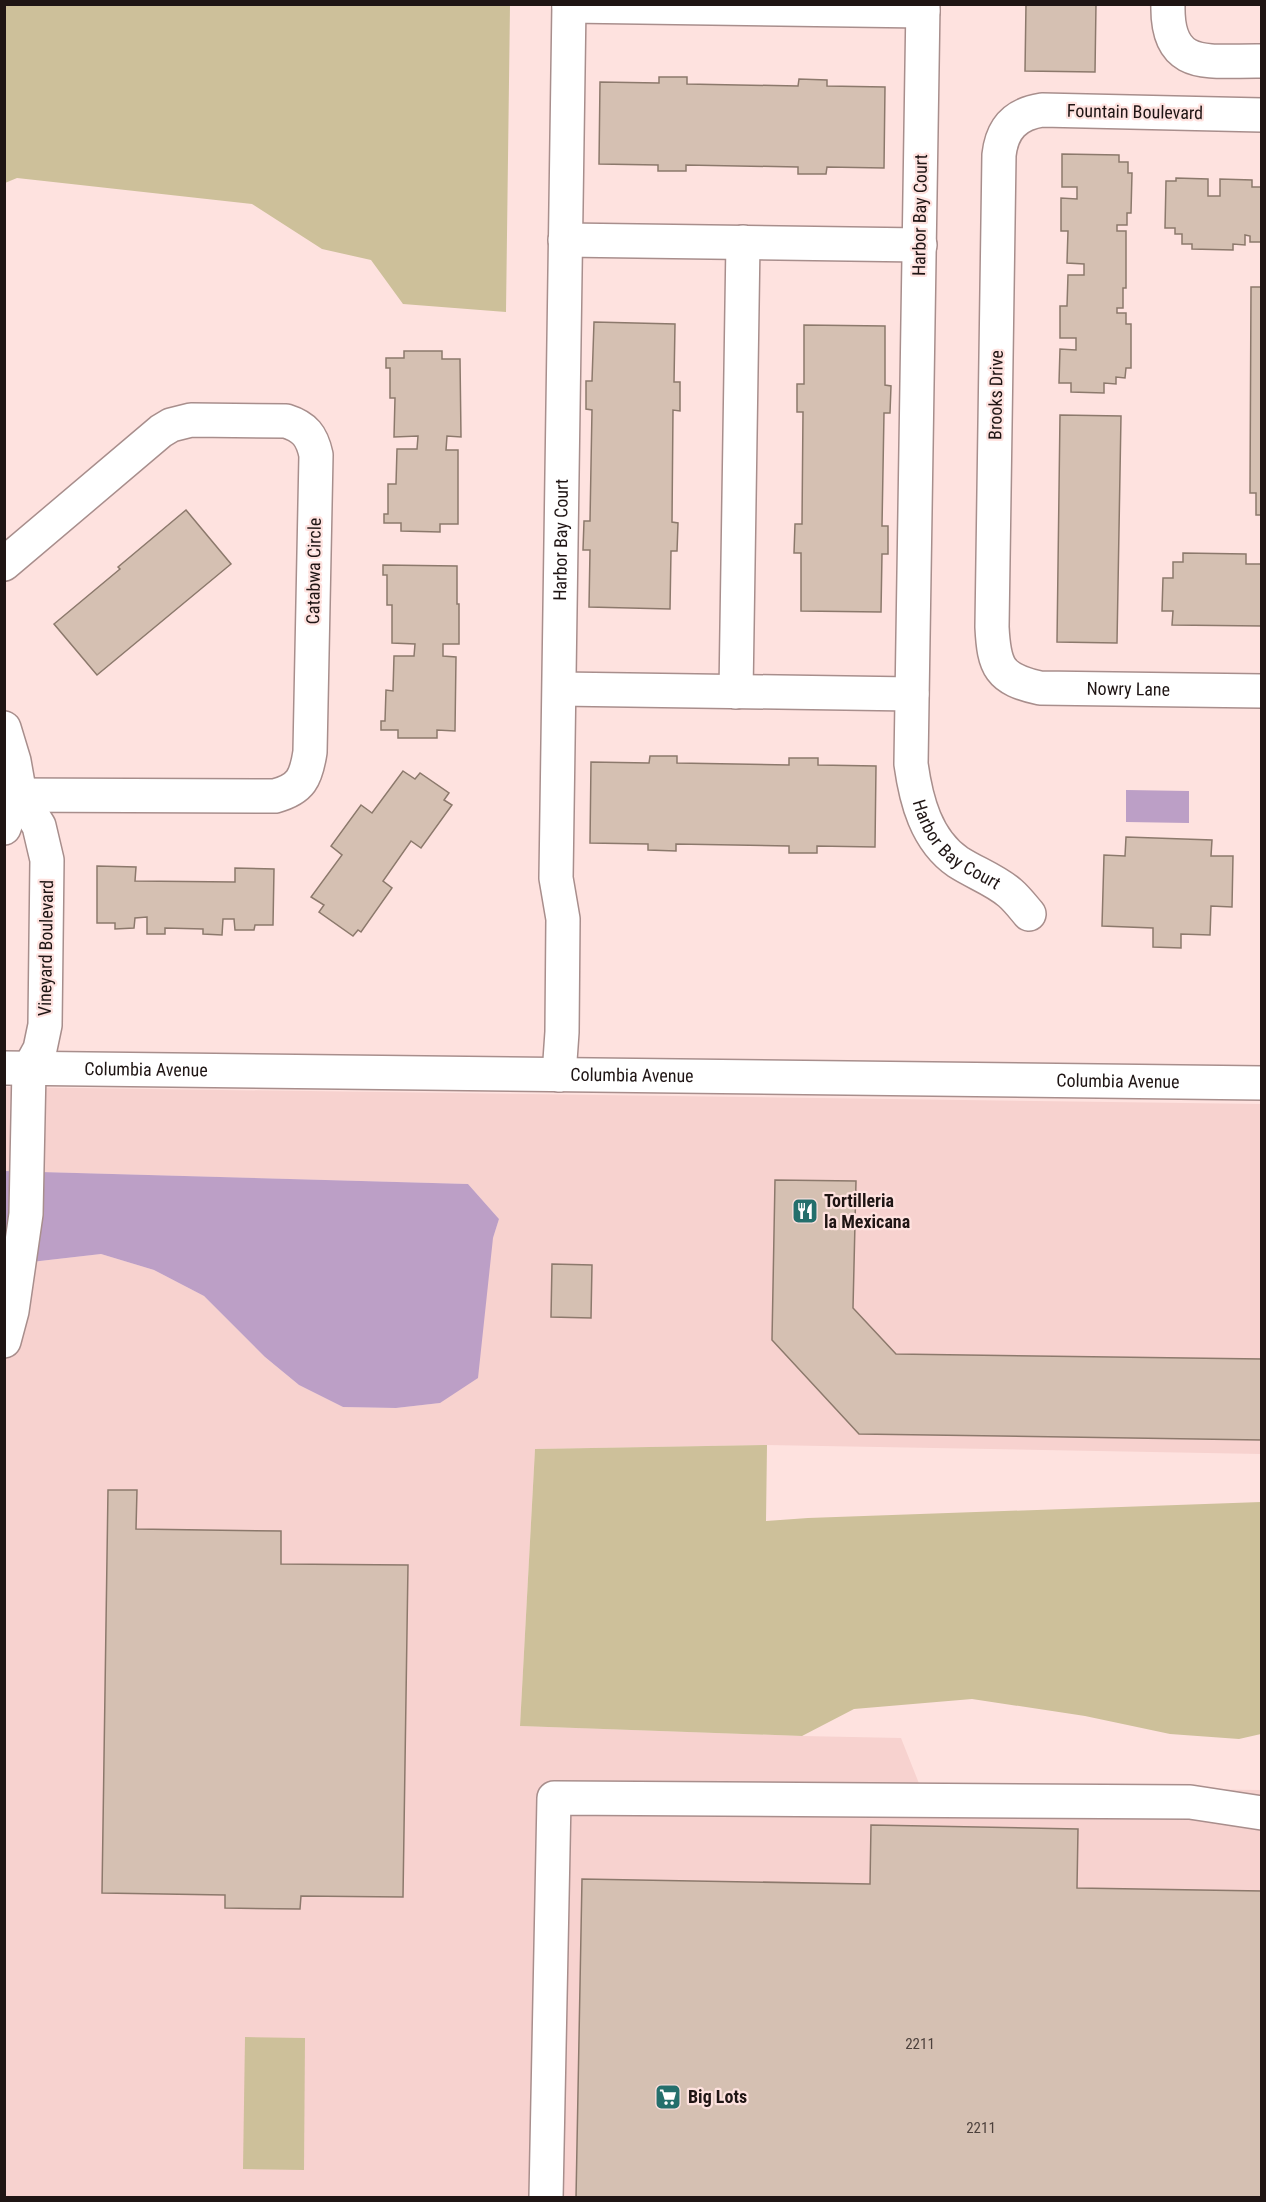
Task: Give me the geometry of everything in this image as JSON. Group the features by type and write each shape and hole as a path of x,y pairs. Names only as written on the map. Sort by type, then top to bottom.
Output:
{"street":[{"path":"1168,4 1167,21 1170,35 1175,46 1182,53 1207,60 1262,61"},
{"path":"569,5 923,8"},
{"name":"Harbor Bay Court","path":"558,1075 562,1032 563,919 556,878 569,5"},
{"name":"Harbor Bay Court","path":"923,8 911,764 914,786 927,826 947,852 958,862 1012,894 1029,914"},
{"name":"Fountain Boulevard","path":"1012,122 1031,112 1042,110 1262,115"},
{"name":"Brooks Drive","path":"1000,670 993,644 992,627 999,155 1000,143 1012,122"},
{"path":"566,240 920,245"},
{"path":"736,692 743,242"},
{"name":"Catabwa Circle","path":"4,564 171,425 191,420 286,422 299,425 308,433 314,444 316,455 310,752 305,777 297,787 274,796 12,795"},
{"name":"Nowry Lane","path":"1000,670 1023,684 1040,688 1262,691"},
{"path":"560,689 912,694"},
{"name":"Vineyard Boulevard","path":"4,728 14,762 12,795 31,809 39,826 47,860 45,1025 40,1049 17,1068"},
{"path":"4,828 10,811 12,795"},
{"path":"4,1044 18,1061 26,1214 12,1311 4,1341"},
{"name":"Columbia Avenue","path":"17,1068 1262,1083"},
{"path":"546,2198 554,1798 1190,1802 1262,1813"}],"shaded area":[{"path":"4,5 510,5 506,312 403,304 371,260 322,249 252,204 17,178 5,183"},
{"path":"1126,790 1189,791 1189,823 1126,822"},
{"path":"5,1087 1261,1104 1261,1454 767,1445 535,1449 520,1726 901,1738 920,1786 1261,1790 1261,2197 5,2197 5,1265 101,1254 154,1270 204,1296 265,1357 299,1385 343,1407 396,1408 440,1403 499,1219 468,1184 5,1171"},
{"path":"5,1171 468,1184 499,1219 493,1238 478,1378 440,1403 396,1408 343,1407 299,1385 265,1357 204,1296 154,1270 101,1254 5,1265"},
{"path":"767,1445 766,1521 1261,1502 1261,1734 1239,1739 1170,1734 1085,1716 972,1699 854,1709 802,1736 520,1726 535,1449"},
{"path":"245,2037 305,2038 304,2170 243,2169"}],"building":[{"path":"1026,4 1096,4 1095,72 1025,71"},
{"path":"659,77 687,77 687,84 798,86 799,79 827,80 827,86 885,87 884,168 827,167 826,174 798,174 798,167 686,165 686,171 658,171 658,165 599,164 600,82 659,83"},
{"path":"1062,154 1119,155 1119,162 1128,162 1128,173 1132,173 1131,213 1127,213 1127,225 1117,225 1117,231 1126,231 1126,288 1123,288 1123,308 1117,308 1117,313 1126,313 1126,324 1131,324 1131,368 1126,368 1125,378 1116,377 1116,384 1104,383 1104,393 1071,392 1071,383 1059,383 1060,349 1076,350 1076,338 1060,338 1060,306 1067,306 1068,275 1084,275 1084,264 1067,263 1068,231 1061,231 1061,198 1077,199 1077,187 1062,187"},
{"path":"1176,178 1208,179 1208,196 1220,196 1220,179 1252,180 1252,187 1262,187 1262,242 1250,242 1250,236 1245,235 1245,245 1233,244 1233,250 1192,249 1192,244 1182,244 1182,234 1175,234 1175,228 1165,228 1166,181 1176,181"},
{"path":"1251,287 1262,287 1262,515 1256,515 1256,493 1250,493"},
{"path":"594,322 675,324 674,382 680,382 680,411 673,410 672,522 678,523 677,551 671,551 670,609 589,607 590,550 583,550 584,521 590,521 592,410 586,409 586,381 592,381"},
{"path":"804,325 885,326 885,385 891,386 890,413 884,413 882,526 888,526 888,554 882,554 881,612 801,611 801,553 794,553 795,524 802,524 803,412 797,412 797,384 804,384"},
{"path":"404,351 442,351 442,359 460,359 461,437 447,436 446,450 458,450 458,524 440,524 440,532 401,531 401,523 384,523 384,514 388,514 388,484 396,484 397,449 417,449 418,436 394,437 395,398 390,398 390,368 386,368 386,358 404,358"},
{"path":"1060,415 1121,416 1117,643 1057,642"},
{"path":"186,510 231,564 97,675 54,624"},
{"path":"1183,553 1246,554 1246,564 1262,564 1262,626 1172,625 1173,611 1162,611 1163,578 1173,578 1173,562 1183,562"},
{"path":"383,565 457,566 459,644 443,644 443,656 456,657 455,731 437,730 437,738 398,738 398,730 381,730 381,721 385,721 386,690 393,691 394,656 414,656 415,644 392,643 392,605 387,605 387,575 383,575"},
{"path":"650,756 677,756 677,763 789,765 789,758 818,758 818,765 876,766 875,847 817,846 817,853 789,853 789,846 676,844 676,851 648,850 648,844 590,843 591,762 649,763"},
{"path":"403,771 415,779 420,773 449,793 444,800 452,805 421,848 411,841 383,881 392,888 361,932 358,930 353,936 319,912 324,905 311,897 342,855 331,846 361,805 372,813"},
{"path":"1126,837 1212,840 1211,856 1233,856 1232,907 1211,906 1210,935 1181,934 1181,948 1153,947 1153,928 1102,926 1104,855 1125,856"},
{"path":"97,866 136,867 135,881 235,882 235,868 274,869 273,925 255,925 254,930 235,930 234,919 223,919 222,935 203,934 203,929 165,928 165,934 147,934 147,917 135,918 134,928 115,929 115,923 97,923"},
{"path":"775,1180 856,1181 853,1308 896,1354 1262,1359 1262,1440 859,1434 772,1340"},
{"path":"552,1264 592,1265 591,1318 551,1317"},
{"path":"108,1490 137,1490 136,1529 281,1531 281,1564 408,1565 403,1897 301,1896 300,1909 225,1908 225,1895 102,1893"},
{"path":"871,1825 1078,1829 1077,1888 1262,1891 1262,2198 576,2198 582,1879 870,1884"}],"place":[{"name":"Tortilleria la Mexicana","path":"805,1211"},
{"name":"Big Lots","path":"668,2097"}]}
